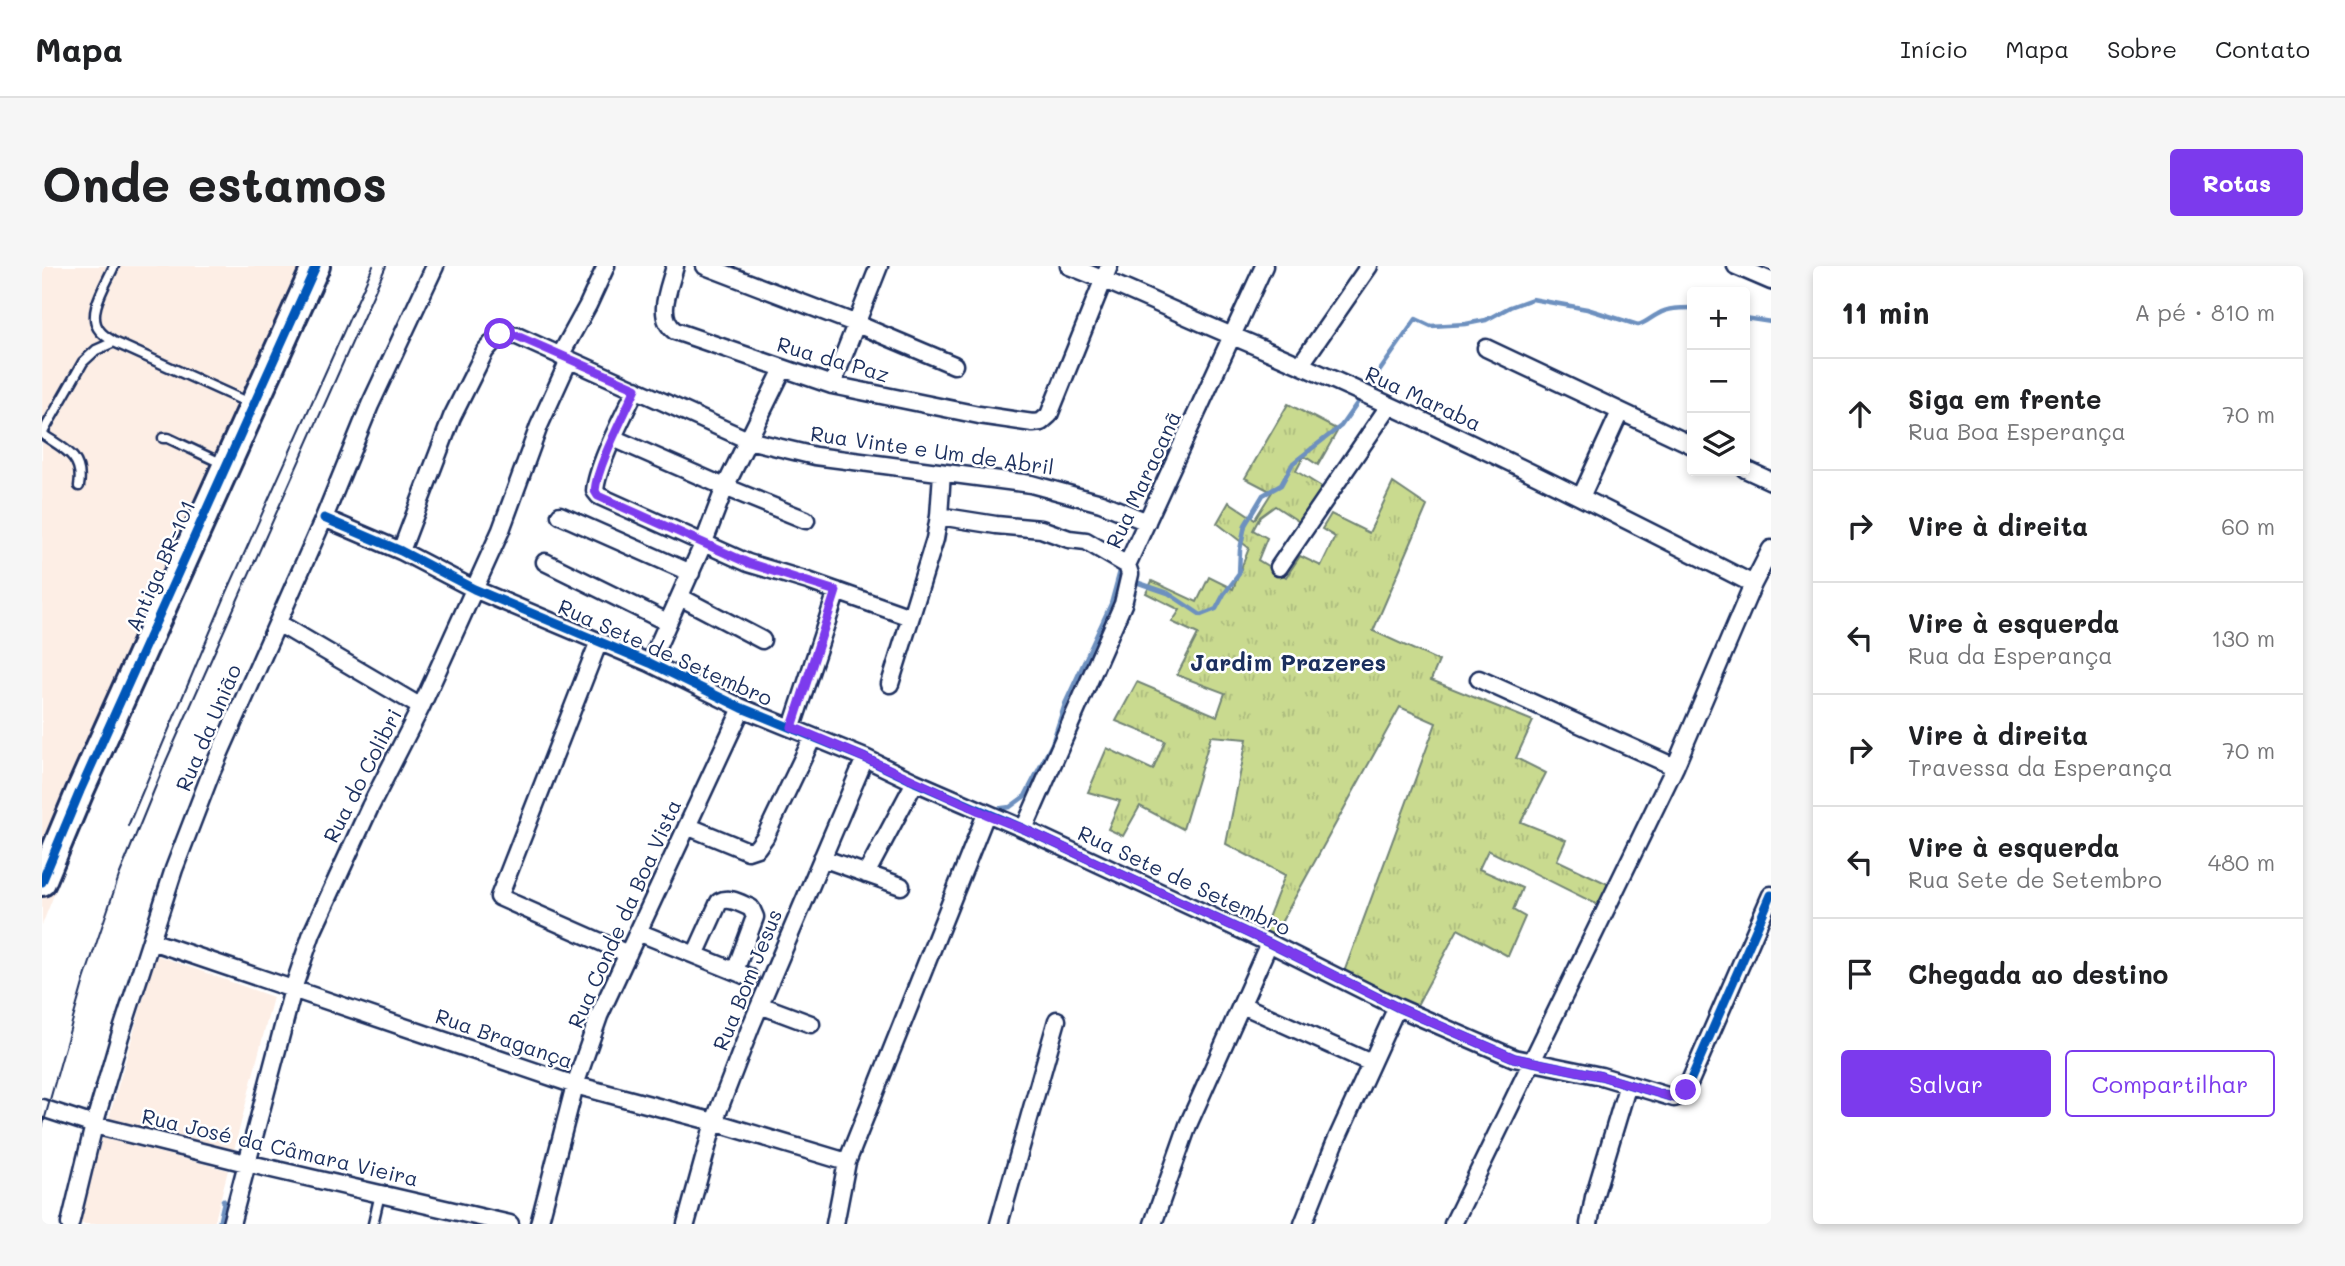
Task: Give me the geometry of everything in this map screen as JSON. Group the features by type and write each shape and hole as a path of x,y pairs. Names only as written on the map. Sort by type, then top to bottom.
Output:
{"main road":[{"name":"Antiga BR-101","path":"42,882 80,790 316,266"}],"street":[{"name":"Rua da União","path":"70,1224 94,1125 120,1036 174,869 211,773 324,518 370,405 435,266"},
{"name":"Rua do Colibri","path":"231,1224 293,989 312,933 338,874 421,707 513,501 565,358 606,266"},
{"name":"Rua da Paz","path":"675,266 665,307 665,319 668,326 676,331 832,385 1013,421 1041,422 1049,415 1107,272"},
{"path":"705,266 731,271 954,365"},
{"path":"832,385 879,266"},
{"name":"Rua Maraba","path":"1069,266 1107,272 1233,337 1301,364 1581,497 1753,584"},
{"name":"Rua Maracanã","path":"1024,829 1122,604 1130,574 1127,565 1264,266"},
{"path":"1301,364 1369,266"},
{"path":"1737,266 1771,281"},
{"name":"Rua Vinte e Um de Abril","path":"401,551 452,417 485,351 500,334 517,336 748,440 815,456 1031,484 1101,503 1147,522"},
{"path":"1486,348 1687,443"},
{"path":"650,663 691,573 725,487 783,369"},
{"path":"636,388 595,486 598,496 748,563 910,617"},
{"path":"1279,567 1389,406"},
{"path":"1581,497 1620,412"},
{"path":"613,438 806,520"},
{"path":"1750,471 1771,481"},
{"path":"890,684 929,561 939,516 942,473"},
{"path":"561,515 691,573"},
{"path":"939,516 996,525 1041,528 1069,539 1086,541 1127,565"},
{"name":"Rua Sete de Setembro","path":"324,518 401,551 474,589 650,663 742,708 865,758 1024,829 1269,943 1397,1007 1530,1063 1601,1076 1674,1098 1679,1097 1686,1090 1771,895"},
{"path":"1453,1224 1675,767 1753,584 1771,550"},
{"path":"545,562 667,622"},
{"path":"792,727 836,591"},
{"path":"680,597 762,640"},
{"path":"278,622 421,707"},
{"path":"599,641 499,897 628,954"},
{"path":"1479,679 1675,767"},
{"name":"Rua Conde da Boa Vista","path":"539,1224 575,1085 598,1016 742,708"},
{"path":"687,826 748,851 757,848 765,837 813,737"},
{"name":"Rua Bom Jesus","path":"686,1224 714,1122 760,1004 865,758"},
{"path":"866,874 915,782"},
{"path":"835,1224 847,1162 986,814"},
{"path":"822,858 901,886"},
{"path":"638,932 742,974 755,917 751,908 730,899 719,902 695,955"},
{"name":"Rua Bragança","path":"151,941 575,1085 714,1122 847,1162"},
{"path":"1153,1224 1188,1125 1269,943"},
{"path":"760,1004 811,1024"},
{"path":"1242,1006 1371,1063"},
{"path":"1303,1224 1335,1143 1397,1007"},
{"path":"999,1224 1057,1020"},
{"path":"1589,1224 1594,1196 1628,1084"},
{"name":"Rua José da Câmara Vieira","path":"42,1108 94,1125 246,1163 510,1224"}],"lane":[{"path":"114,266 95,310 100,331 114,342 253,405"},
{"path":"79,486 80,467 72,454 42,434 83,362 96,350 114,342"},
{"path":"163,438 225,465"},
{"path":"373,1224 380,1194"}],"shaded area":[{"path":"42,266 313,266 225,465 42,925"},
{"path":"156,955 273,997 233,1154 108,1121"},
{"path":"102,1138 228,1170 214,1224 78,1224"}],"green space":[{"path":"1288,404 1338,430 1318,465 1304,456 1296,471 1325,489 1301,523 1275,506 1260,517 1253,530 1267,538 1258,560 1286,577 1300,556 1321,566 1335,537 1322,529 1331,514 1369,533 1393,483 1427,506 1373,631 1439,661 1431,680 1533,721 1516,758 1546,773 1521,822 1566,840 1557,860 1610,885 1600,906 1488,850 1479,869 1522,888 1513,910 1525,917 1508,956 1458,929 1416,1007 1343,975 1436,723 1400,707 1272,939 1262,933 1285,875 1226,844 1247,739 1211,736 1183,829 1140,806 1123,836 1108,829 1120,801 1088,792 1107,748 1153,770 1165,741 1116,721 1137,682 1217,716 1225,693 1177,675 1198,634 1172,622 1180,610 1146,593 1152,581 1197,602 1209,577 1233,589 1249,548 1217,523 1229,502 1255,519 1272,492 1245,478"}],"waterway":[{"path":"1367,389 1416,319 1431,326 1466,324 1486,320 1532,299 1587,309 1638,325 1666,311 1687,308"},
{"path":"1750,319 1771,322"},
{"path":"1133,581 1168,593 1201,615 1216,609 1239,574 1245,525 1263,495 1281,485 1293,463 1341,426 1362,396"},
{"path":"995,809 1010,807 1025,796 1052,744 1065,704 1111,604 1120,571"},
{"path":"219,1224 223,1200"}],"tram line":[{"path":"128,826 227,592 373,266"},
{"path":"42,1128 84,980 119,876 166,761 386,266"}],"cycle path":[{"path":"42,882 80,791 316,266"},
{"path":"324,518 401,551 474,589 650,663 742,708 865,758 1024,829 1269,943 1397,1007 1514,1058 1601,1076 1674,1098 1684,1095 1771,895"}],"district":[{"name":"Jardim Prazeres","path":"1288,663"}],"route":[{"path":"500,334 517,336 636,388 595,486 598,496 748,563 836,591 792,727 1024,829 1269,943 1397,1007 1514,1058 1601,1076 1674,1098 1684,1094 1686,1090"}]}
